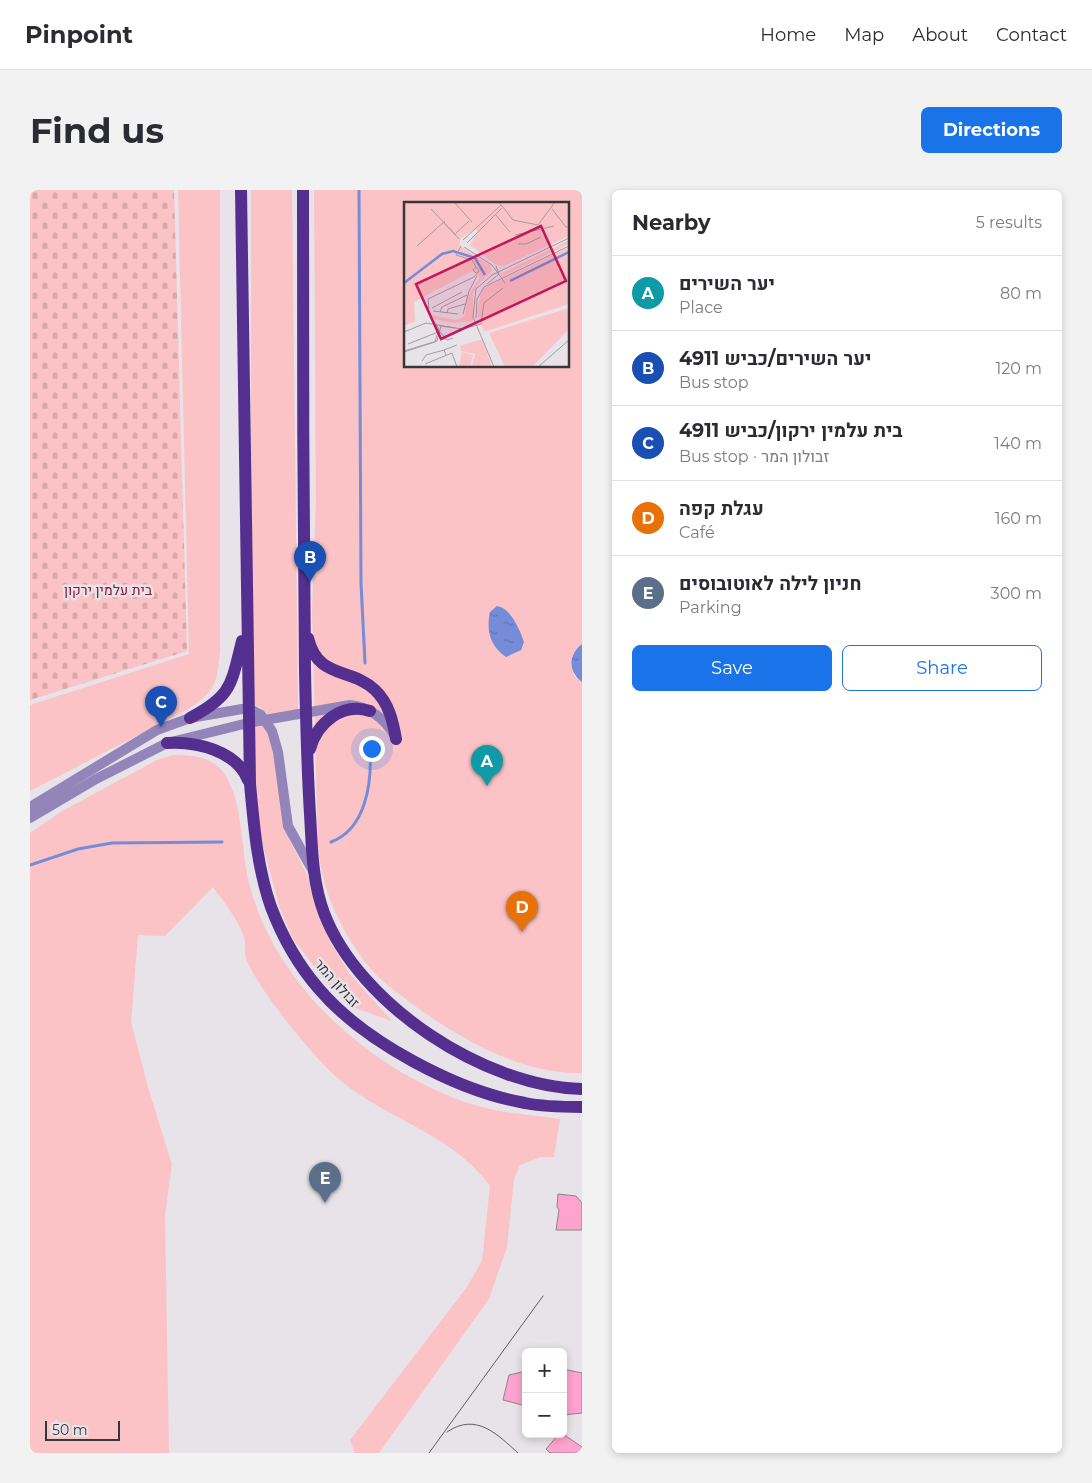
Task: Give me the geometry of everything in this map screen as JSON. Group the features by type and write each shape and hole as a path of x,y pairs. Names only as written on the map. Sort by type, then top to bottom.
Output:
{"main road":[{"path":"190,718 211,707 226,692 232,681 246,611 241,190"},
{"path":"303,190 304,620 311,647 320,662 331,670 367,684 380,695 391,717 396,739"},
{"name":"זבולון המר","path":"246,611 250,784 254,836 269,902 295,955 319,990 350,1020 418,1063 454,1083 525,1104 582,1107"},
{"name":"זבולון המר","path":"304,620 307,766 313,871 324,912 337,941 359,971 389,1002 427,1032 487,1066 515,1077 563,1088 582,1089"},
{"path":"307,766 312,741 326,720 342,712 365,709 370,711"},
{"path":"167,743 190,743 218,752 241,767 250,784"}],"street":[{"path":"30,818 96,778 167,743 248,723 306,715 350,705 370,711 386,724 396,739"},
{"path":"30,807 157,730 190,718 248,708 257,712 272,731 278,752 288,826 313,871"}],"green space":[{"name":"בית עלמין ירקון","path":"30,190 174,190 187,651 30,700"},
{"path":"178,190 220,190 220,650 216,680 213,687 203,698 185,711 30,791 30,705 189,654"},
{"path":"251,190 292,190 298,710 268,715 260,707 251,704"},
{"path":"314,190 582,190 582,644 572,656 574,676 582,682 582,1073 536,1068 514,1061 492,1052 451,1030 390,987 369,967 350,939 334,910 320,863 318,846 312,609 316,500"},
{"path":"263,724 272,743 285,830 308,877 319,917 332,945 349,973 392,1021 355,1008 327,983 293,939 280,909 262,842 256,811 252,728"},
{"path":"173,755 194,756 207,760 214,763 224,773 236,799 251,890 265,927 284,961 307,993 335,1022 366,1049 400,1071 435,1090 493,1110 560,1119 554,1157 541,1157 520,1165 514,1179 507,1247 489,1299 379,1453 355,1453 350,1440 467,1287 482,1261 490,1186 473,1166 453,1150 367,1099 346,1085 326,1067 294,1031 253,973 246,958 244,937 240,928 230,910 213,887 165,936 138,935 131,1022 148,1087 172,1165 165,1215 169,1453 30,1453 30,833 62,811 157,760"}],"water":[{"path":"497,606 511,615 524,642 521,650 506,657 496,648 490,638 490,612"},
{"path":"582,644 582,682 574,673 571,663 574,653"}],"building":[{"path":"558,1194 576,1196 582,1203 582,1230 556,1230 559,1210 557,1207"},
{"path":"567,1370 582,1373 582,1413 567,1415"},
{"path":"522,1372 522,1405 503,1400 509,1375"},
{"path":"567,1437 582,1447 582,1453 550,1453 546,1449 556,1438"}],"waterway":[{"path":"359,190 361,583 365,663"},
{"path":"331,842 343,836 359,816 368,790 370,749"},
{"path":"30,865 78,849 112,843 222,842"}],"tram line":[{"path":"429,1453 543,1296"},
{"path":"447,1432 458,1426 467,1424 477,1425 494,1433 518,1453"}],"place":[{"name":"יער השירים/כביש 4911","path":"310,582"},
{"name":"בית עלמין ירקון/כביש 4911","path":"161,727"},
{"name":"יער השירים","path":"487,786"},
{"name":"עגלת קפה","path":"522,932"},
{"name":"חניון לילה לאוטובוסים","path":"325,1203"}]}
